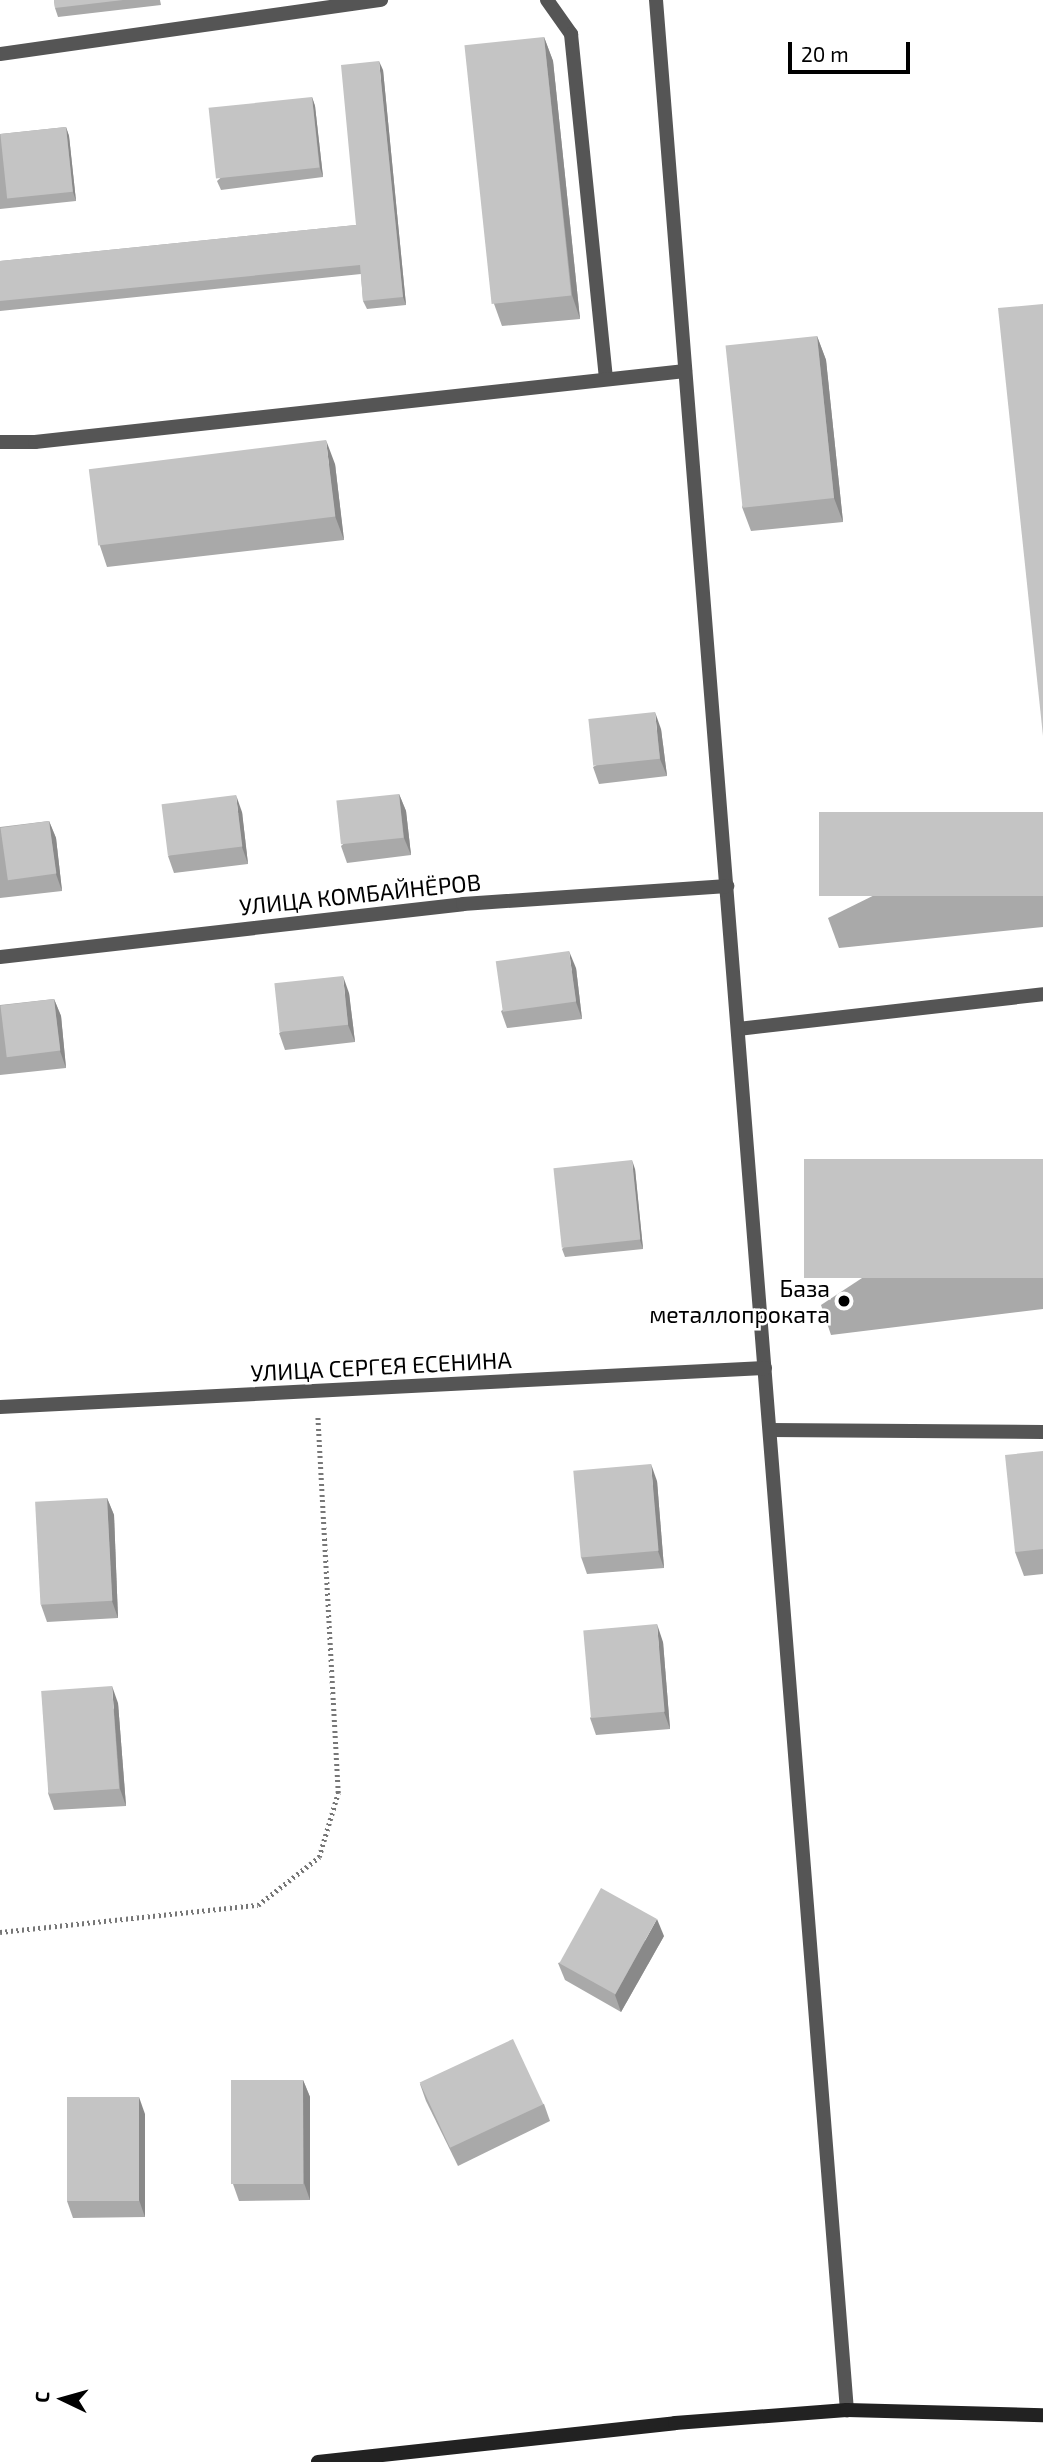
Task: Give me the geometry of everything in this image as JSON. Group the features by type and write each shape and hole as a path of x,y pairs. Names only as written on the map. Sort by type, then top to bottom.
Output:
{"main road":[{"path":"318,2462 675,2423 847,2410 1043,2415"}],"street":[{"path":"0,54 361,6 382,0"},
{"path":"547,0 571,34 606,378"},
{"path":"656,0 847,2410"},
{"path":"0,442 49,440 685,371"},
{"name":"УЛИЦА КОМБАЙНЁРОВ","path":"0,957 463,904 727,886"},
{"path":"738,1029 1043,993"},
{"name":"УЛИЦА СЕРГЕЯ ЕСЕНИНА","path":"0,1406 765,1368"},
{"path":"770,1430 1043,1432"}],"path":[{"path":"0,1932 258,1905 319,1857 338,1793 316,1392"}],"building":[{"path":"54,0 123,0 55,8"},
{"path":"544,37 571,296 492,304 464,45"},
{"path":"379,61 403,297 363,301 360,265 0,301 0,261 356,225 341,65"},
{"path":"312,97 319,168 216,178 209,108"},
{"path":"66,127 73,192 7,199 0,134"},
{"path":"1043,304 1043,736 998,308"},
{"path":"817,336 834,498 743,508 726,346"},
{"path":"326,440 335,516 98,546 89,469"},
{"path":"655,712 660,759 593,766 588,719"},
{"path":"399,794 404,838 341,844 336,801"},
{"path":"236,795 242,847 168,856 162,804"},
{"path":"819,812 1043,812 1043,896 819,896"},
{"path":"49,821 56,873 8,880 0,828"},
{"path":"569,951 576,1002 503,1012 496,961"},
{"path":"343,976 348,1025 279,1032 274,983"},
{"path":"54,999 60,1051 7,1057 0,1006"},
{"path":"804,1159 1043,1159 1043,1278 804,1278"},
{"path":"632,1160 640,1240 562,1248 553,1168"},
{"path":"1043,1451 1043,1549 1015,1552 1005,1455"},
{"path":"651,1464 659,1551 581,1557 573,1471"},
{"path":"107,1498 112,1601 40,1605 35,1502"},
{"path":"657,1624 665,1712 591,1718 583,1630"},
{"path":"112,1686 119,1789 48,1794 41,1691"},
{"path":"601,1888 657,1919 615,1994 559,1963"},
{"path":"513,2039 543,2104 450,2148 420,2083"},
{"path":"231,2080 303,2080 303,2184 231,2184"},
{"path":"67,2097 139,2097 139,2201 67,2201"}],"place":[{"name":"База металлопроката","path":"844,1301"}]}
